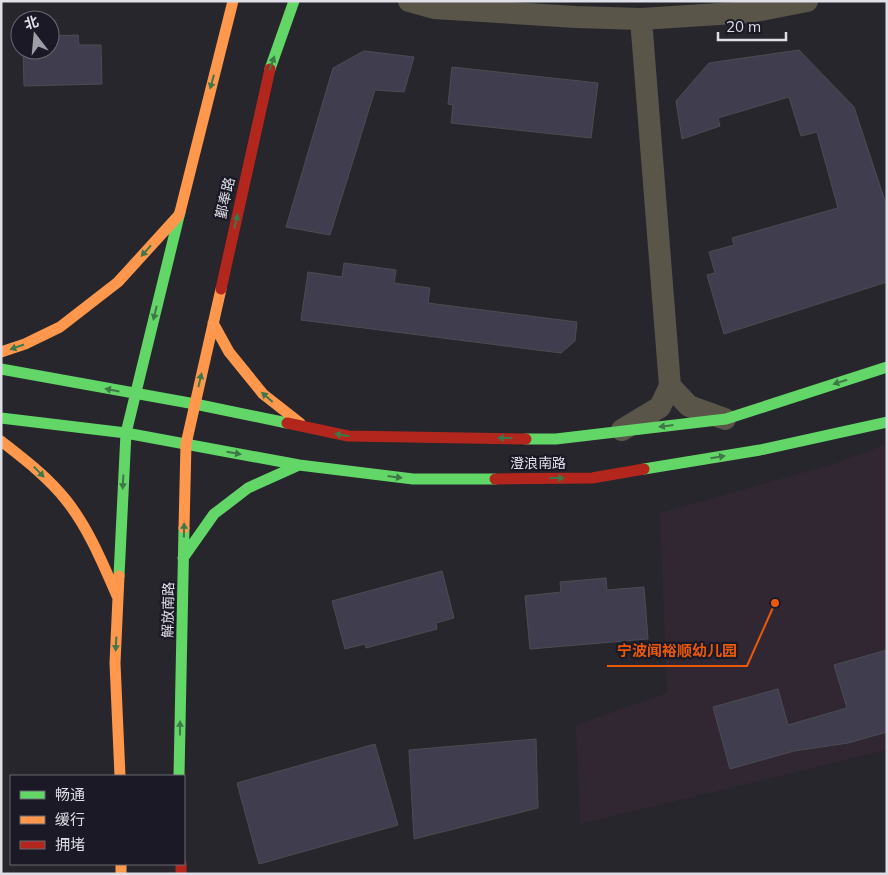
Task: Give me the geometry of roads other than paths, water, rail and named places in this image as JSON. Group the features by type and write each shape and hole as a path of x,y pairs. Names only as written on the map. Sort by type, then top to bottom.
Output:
{"main road":[{"path":"120,775 115,663 126,433 233,1"},
{"name":"鄞奉路","path":"186,444 269,72 294,1"},
{"path":"1,352 25,344 67,322 118,282 179,215"},
{"path":"213,323 229,352 263,394 305,428"},
{"name":"澄浪南路","path":"195,404 348,436 556,439 726,419 887,368"},
{"path":"1,369 195,404"},
{"path":"1,418 126,433 186,444"},
{"name":"澄浪南路","path":"186,444 299,465 413,479 592,478 760,450 887,422"},
{"path":"1,442 34,467 71,506 87,532 118,598"},
{"name":"解放南路","path":"179,775 186,444"},
{"path":"184,558 214,514 248,488 299,465"}],"street":[{"path":"409,1 434,8 641,19 750,12 807,1"},
{"path":"618,432 660,407 670,386 641,19"},
{"path":"670,386 689,406 726,419"}],"place":[{"name":"宁波闻裕顺幼儿园","path":"775,603"}]}
